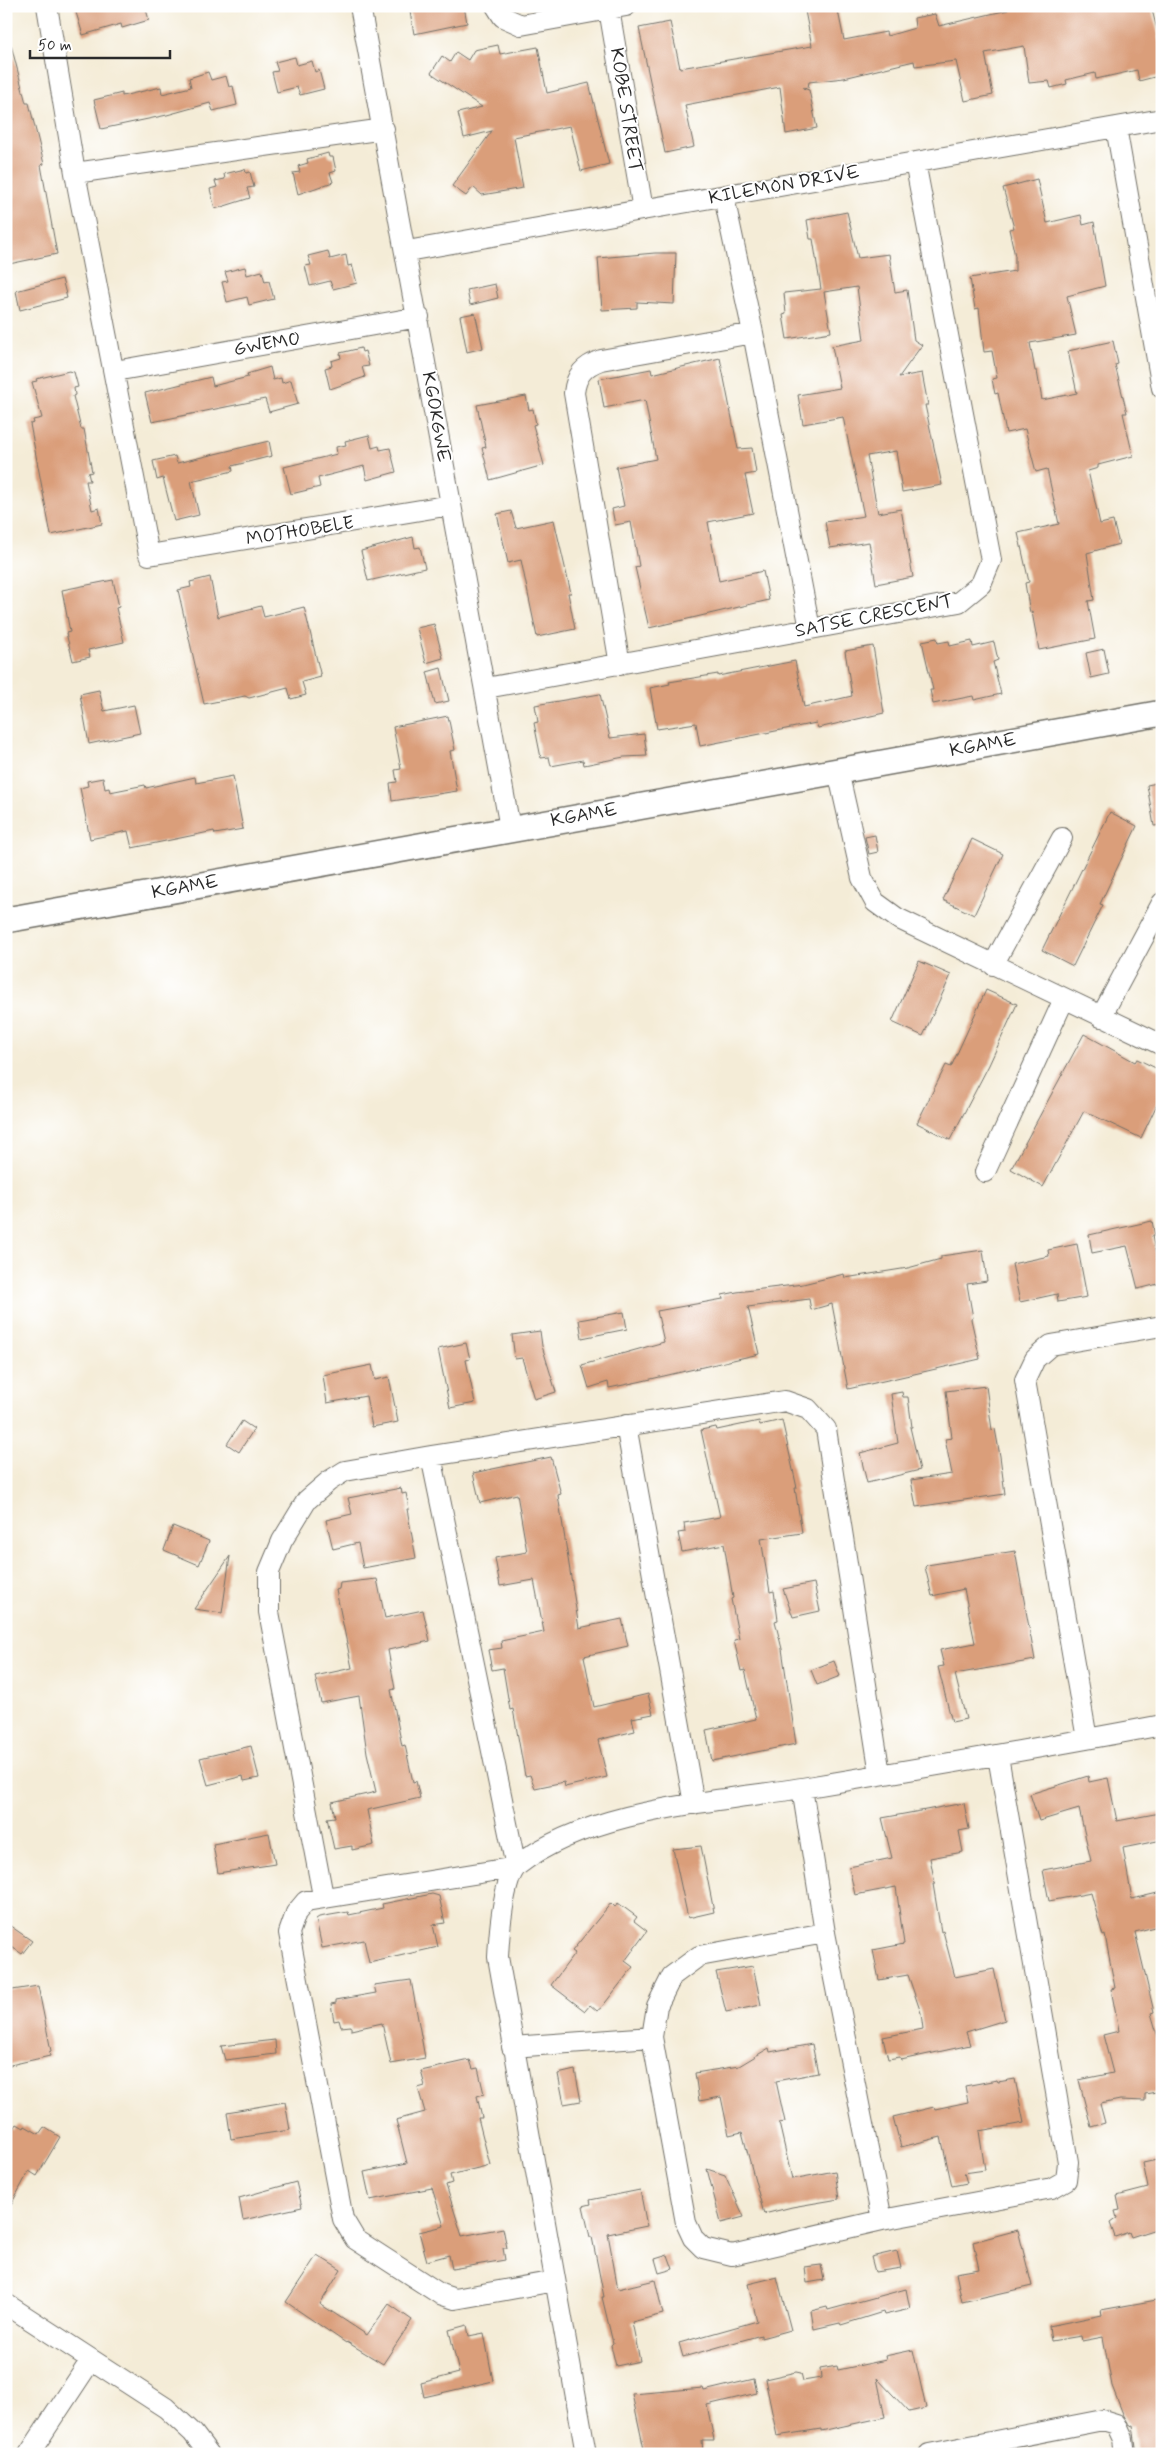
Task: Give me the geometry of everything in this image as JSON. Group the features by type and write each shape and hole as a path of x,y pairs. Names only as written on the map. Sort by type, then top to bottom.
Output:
{"street":[{"path":"48,6 75,173 115,371"},
{"name":"KGOKGWE","path":"360,6 419,318 510,828"},
{"path":"496,6 503,17 521,24 618,8"},
{"name":"KOBE STREET","path":"618,8 642,210"},
{"name":"KILEMON DRIVE","path":"406,251 724,197 1162,119"},
{"path":"1116,127 1162,388"},
{"path":"75,173 384,129"},
{"name":"SATSE CRESCENT","path":"486,688 959,602 981,584 991,560 915,162"},
{"path":"724,197 753,333 810,630"},
{"name":"GWEMO","path":"115,371 419,318"},
{"path":"620,665 574,393 579,373 590,364 601,360 753,333"},
{"name":"MOTHOBELE","path":"115,371 148,556 451,505"},
{"name":"KGAME","path":"6,920 510,828 1162,713"},
{"path":"838,771 862,878 875,902 897,918 1162,1045"},
{"path":"993,965 1062,838"},
{"path":"1101,1017 1162,903"},
{"path":"985,1172 1064,999"},
{"path":"1088,1739 1025,1380 1035,1359 1051,1345 1162,1326"},
{"path":"323,1896 269,1612 268,1572 282,1541 307,1500 328,1481 345,1471 785,1401 808,1408 826,1429 880,1774"},
{"path":"626,1425 694,1804"},
{"path":"431,1456 516,1867 502,1906 498,1956 512,2047 586,2454"},
{"path":"555,2281 455,2299 440,2294 355,2239 343,2219 290,1933 296,1912 306,1900 516,1867 558,1842 608,1822 694,1804 998,1756 1162,1725"},
{"path":"826,1933 699,1956 672,1976 657,2006 652,2037 686,2224 693,2238 703,2248 732,2255 882,2220 1052,2188 1066,2180 1068,2162 998,1756"},
{"path":"802,1788 826,1933 882,2220"},
{"path":"512,2047 652,2037"},
{"path":"6,2304 166,2408 193,2433 209,2454"},
{"path":"29,2454 91,2360"},
{"path":"929,2454 1103,2420 1116,2424 1123,2439 1125,2454"}],"building":[{"path":"74,6 145,6 149,20 122,28 121,24 83,35"},
{"path":"409,6 464,6 467,23 414,34"},
{"path":"804,6 837,6 844,40 886,32 887,36 915,28 914,18 935,14 939,26 1008,10 1007,6 1151,6 1162,49 1162,75 1139,81 1137,70 1096,79 1095,73 1066,80 1067,84 1051,88 1049,81 1029,83 1024,46 985,53 993,95 965,101 956,61 915,66 914,61 844,78 809,82 808,87 803,88 809,90 817,128 786,134 780,87 685,105 694,147 665,153 639,28 670,22 680,68 812,46"},
{"path":"11,45 26,103 29,103 44,164 41,165 57,254 9,264 6,251 6,46"},
{"path":"498,45 500,54 538,47 547,93 589,83 609,164 581,171 570,126 514,137 523,188 482,195 473,187 466,196 452,186 492,131 464,138 458,113 482,107 431,73 442,56 450,62 456,52 468,60 474,50"},
{"path":"295,57 297,65 312,61 315,72 319,70 324,89 300,95 297,87 277,92 272,72 278,71 275,62"},
{"path":"208,72 211,80 226,76 229,87 233,86 237,105 213,111 210,103 167,115 101,129 94,100 122,93 122,96 161,87 162,94 191,87 189,78"},
{"path":"328,153 329,157 333,157 336,171 330,173 333,182 298,194 293,173 300,172 298,166 308,163 307,159"},
{"path":"245,169 246,173 250,172 254,187 247,188 250,198 215,209 210,189 217,187 215,181 225,179 224,174"},
{"path":"1037,179 1047,223 1081,215 1083,225 1094,222 1105,286 1067,296 1076,335 1030,343 1042,400 1077,393 1068,351 1113,341 1118,364 1115,365 1127,413 1123,413 1133,456 1098,465 1098,468 1088,471 1100,524 1113,521 1119,544 1087,553 1094,600 1088,601 1095,639 1039,650 1032,612 1030,613 1025,583 1029,582 1018,533 1059,524 1047,469 1036,472 1025,429 1006,433 998,393 995,394 992,379 997,378 992,351 984,352 979,308 975,309 970,278 1015,271 1015,256 1009,229 1014,228 1003,188"},
{"path":"847,212 858,258 889,254 895,292 907,290 914,340 922,345 899,377 922,373 928,405 925,405 942,485 902,492 896,451 867,456 878,513 901,509 913,577 876,584 869,542 830,548 825,522 864,516 843,417 803,424 798,395 840,388 832,346 864,340 857,287 824,292 831,332 787,339 783,315 786,314 784,293 821,289 813,239 810,239 807,220"},
{"path":"328,251 330,259 346,255 348,266 352,265 357,283 333,289 330,281 310,286 305,266 311,265 308,256"},
{"path":"676,253 674,304 637,302 637,308 602,310 598,258"},
{"path":"245,267 247,275 262,271 265,282 269,281 274,299 249,305 247,297 227,302 222,282 228,281 225,272"},
{"path":"62,279 67,298 20,310 16,291"},
{"path":"495,284 498,298 470,305 467,290"},
{"path":"475,313 483,348 467,352 460,316"},
{"path":"361,348 362,352 365,351 369,366 362,367 365,377 330,389 325,368 332,366 331,361 341,358 340,353"},
{"path":"720,358 738,449 752,448 756,473 745,475 753,513 708,522 719,581 763,571 769,600 649,628 635,567 639,566 631,522 615,525 612,509 624,506 616,467 656,459 645,400 604,408 599,379 651,369 652,374"},
{"path":"270,367 273,380 281,378 282,383 291,380 298,404 269,412 265,399 152,422 145,393 211,377 213,386 248,377 247,374"},
{"path":"69,371 74,372 78,387 74,388 75,395 73,396 81,429 84,429 92,472 88,473 90,481 86,481 92,510 99,508 102,524 51,535 30,424 34,423 33,420 42,418 32,382 37,381 36,379"},
{"path":"526,396 529,410 533,409 536,424 533,425 544,465 490,480 482,448 486,447 477,405"},
{"path":"369,435 372,448 379,446 380,450 390,448 396,472 367,480 364,466 318,478 320,487 291,494 284,467 337,454 336,447 346,445 345,441"},
{"path":"269,441 272,456 232,466 233,471 191,481 199,515 174,521 163,478 157,480 153,461 175,456 177,463"},
{"path":"511,511 516,528 554,520 571,593 568,593 575,629 537,637 521,560 508,563 497,514"},
{"path":"413,537 415,548 420,547 425,568 368,581 361,551"},
{"path":"210,577 218,617 261,606 264,617 304,607 321,677 302,682 306,695 291,699 288,688 249,698 245,696 204,704 178,590 191,587 190,582"},
{"path":"113,580 119,607 116,608 124,642 88,650 90,657 73,661 66,633 70,632 62,590"},
{"path":"434,624 443,658 426,663 417,628"},
{"path":"937,638 938,643 949,641 950,646 972,641 973,647 994,642 998,660 993,662 1001,694 974,700 973,696 933,704 930,690 933,690 922,641"},
{"path":"873,646 884,713 818,728 816,723 700,746 696,723 657,729 650,688 670,684 669,682 718,674 718,676 795,661 804,707 852,696 845,651"},
{"path":"1104,649 1109,674 1091,678 1086,653"},
{"path":"441,668 449,701 435,704 427,672"},
{"path":"99,690 104,711 134,705 140,733 89,744 80,694"},
{"path":"600,694 610,738 644,734 647,756 624,757 584,765 583,760 551,766 549,757 541,758 534,723 538,722 535,705"},
{"path":"448,716 455,750 450,751 457,791 392,801 390,783 397,782 395,770 401,769 393,727"},
{"path":"233,776 243,829 215,834 214,831 132,848 128,831 90,839 80,788 88,786 87,781 103,778 105,789 109,788 110,792 145,785 146,788 195,777 196,783"},
{"path":"1162,782 1162,825 1154,826 1147,785"},
{"path":"1110,812 1137,826 1100,904 1103,905 1073,966 1042,950"},
{"path":"875,835 878,852 869,854 865,837"},
{"path":"972,839 1003,854 974,915 943,900"},
{"path":"919,961 951,975 923,1036 892,1022"},
{"path":"986,990 1017,1004 989,1065 950,1140 917,1123 946,1065 951,1067"},
{"path":"1084,1034 1135,1062 1137,1059 1162,1071 1162,1094 1141,1138 1084,1111 1043,1187 1011,1169"},
{"path":"1152,1221 1155,1236 1152,1236 1162,1283 1138,1289 1127,1246 1092,1253 1089,1235"},
{"path":"1077,1244 1087,1297 1058,1302 1057,1294 1020,1302 1012,1264 1049,1256 1048,1250"},
{"path":"983,1250 987,1281 967,1284 973,1318 971,1319 980,1359 848,1389 832,1304 811,1310 809,1299 748,1307 759,1354 609,1388 608,1382 589,1388 582,1365 664,1342 657,1311 723,1299 722,1295 737,1292 803,1284 844,1274 845,1278 908,1268 941,1259 941,1256"},
{"path":"624,1312 627,1329 582,1338 579,1320"},
{"path":"540,1331 542,1346 556,1392 534,1399 522,1358 515,1359 512,1335"},
{"path":"466,1343 470,1359 466,1360 475,1403 450,1408 438,1349"},
{"path":"372,1365 375,1380 389,1377 398,1422 372,1427 366,1396 327,1403 323,1375"},
{"path":"986,1386 992,1430 995,1429 1005,1494 916,1507 911,1480 952,1474 945,1439 952,1438 946,1391"},
{"path":"902,1392 903,1397 908,1397 912,1427 910,1427 920,1470 867,1483 860,1453 898,1443 891,1394"},
{"path":"782,1420 797,1488 795,1488 802,1533 761,1539 770,1592 774,1591 778,1620 775,1621 782,1649 796,1744 712,1761 706,1730 756,1719 745,1670 741,1671 734,1640 739,1639 731,1599 733,1598 724,1544 682,1552 678,1533 685,1532 684,1523 720,1517 701,1430 716,1427 717,1430 759,1421 760,1425"},
{"path":"242,1421 254,1429 239,1452 227,1444"},
{"path":"551,1457 561,1494 558,1495 579,1628 622,1619 628,1646 584,1656 594,1707 648,1694 653,1714 632,1718 635,1731 598,1740 607,1777 565,1787 564,1782 535,1788 530,1775 525,1776 513,1709 510,1710 503,1668 492,1670 488,1650 502,1648 501,1641 544,1632 534,1580 500,1586 495,1558 527,1552 517,1494 480,1503 473,1473"},
{"path":"401,1488 402,1494 406,1493 416,1558 363,1568 358,1543 333,1549 326,1520 352,1514 348,1498"},
{"path":"173,1526 209,1541 199,1565 164,1550"},
{"path":"1015,1551 1035,1660 955,1674 966,1719 952,1722 938,1667 944,1666 940,1650 975,1643 964,1589 932,1596 925,1567 927,1565"},
{"path":"230,1556 222,1613 194,1609"},
{"path":"377,1579 385,1618 423,1610 430,1641 388,1650 395,1689 391,1690 402,1746 405,1745 413,1782 416,1781 420,1798 367,1810 374,1845 352,1850 352,1846 334,1849 327,1818 335,1817 332,1802 376,1792 367,1753 359,1696 321,1703 315,1676 352,1668 336,1590 339,1589 340,1583"},
{"path":"814,1583 820,1611 793,1617 783,1589"},
{"path":"834,1661 840,1676 817,1685 811,1670"},
{"path":"251,1746 259,1778 244,1781 243,1776 208,1785 200,1758"},
{"path":"1088,1776 1089,1782 1108,1778 1117,1821 1160,1813 1162,1821 1162,1840 1123,1848 1132,1899 1162,1892 1162,1925 1135,1932 1154,2012 1151,2013 1162,2051 1162,2091 1145,2094 1145,2101 1120,2100 1100,2104 1105,2123 1091,2127 1079,2080 1113,2073 1103,2035 1119,2031 1111,1989 1115,1988 1105,1935 1103,1936 1091,1893 1049,1901 1043,1870 1091,1861 1079,1809 1039,1821 1030,1794"},
{"path":"964,1803 969,1829 959,1831 963,1852 930,1858 941,1932 943,1931 955,1977 994,1969 1005,2020 966,2032 970,2045 901,2060 900,2057 888,2059 883,2037 923,2029 921,2013 908,1975 879,1980 873,1950 904,1944 896,1887 855,1895 849,1867 892,1858 882,1818"},
{"path":"269,1833 275,1864 218,1873 213,1844"},
{"path":"701,1846 714,1912 688,1918 673,1849"},
{"path":"432,1894 439,1896 445,1923 433,1925 438,1947 369,1963 364,1940 322,1948 316,1919 319,1917 348,1912 349,1915 383,1908 382,1904"},
{"path":"611,1903 615,1907 618,1903 637,1917 634,1921 647,1931 625,1961 633,1967 602,2007 597,2011 590,2005 585,2011 551,1985 575,1953 572,1951"},
{"path":"6,1923 32,1941 22,1954 6,1943"},
{"path":"753,1966 761,2005 726,2012 716,1972"},
{"path":"411,1980 425,2058 391,2064 382,2023 351,2030 351,2026 341,2027 339,2020 334,2021 331,2004 336,2003 336,2000 376,1993 374,1985"},
{"path":"38,1986 51,2051 49,2052 50,2056 6,2066 6,1991"},
{"path":"275,2040 276,2054 225,2060 221,2046"},
{"path":"812,2044 818,2073 776,2081 785,2122 779,2123 792,2179 835,2171 839,2199 764,2214 742,2132 729,2135 721,2097 699,2101 695,2073 739,2066 769,2048 770,2052"},
{"path":"470,2060 473,2069 478,2068 484,2094 477,2096 482,2118 478,2118 490,2165 450,2175 452,2183 446,2185 462,2236 503,2228 507,2248 503,2248 505,2260 452,2269 449,2255 427,2261 419,2232 444,2226 432,2188 370,2200 364,2172 407,2163 396,2120 425,2112 418,2088 425,2086 421,2071"},
{"path":"575,2070 581,2101 564,2104 558,2074"},
{"path":"1015,2079 1024,2123 979,2131 985,2170 964,2173 967,2183 952,2186 941,2137 901,2147 893,2117 934,2107 935,2109 968,2102 965,2086 997,2080 998,2082"},
{"path":"285,2102 290,2130 231,2139 227,2112"},
{"path":"17,2124 39,2134 44,2127 60,2137 37,2176 29,2171 6,2214 6,2125 13,2130"},
{"path":"1157,2160 1162,2185 1162,2227 1131,2237 1129,2232 1115,2237 1110,2223 1117,2218 1115,2211 1120,2210 1117,2196 1148,2188 1143,2163"},
{"path":"707,2169 725,2175 744,2217 721,2223"},
{"path":"296,2182 302,2207 243,2220 239,2198"},
{"path":"640,2190 647,2226 608,2234 618,2289 655,2280 663,2314 632,2322 640,2361 616,2366 592,2237 590,2237 583,2206 591,2204 590,2200"},
{"path":"1018,2230 1032,2286 962,2302 956,2273 979,2269 973,2242"},
{"path":"897,2251 901,2268 875,2272 871,2257"},
{"path":"317,2255 341,2270 320,2304 367,2335 389,2304 412,2320 383,2364 346,2343 286,2302"},
{"path":"668,2255 673,2269 659,2273 655,2259"},
{"path":"821,2265 824,2280 807,2283 805,2267"},
{"path":"777,2277 791,2330 761,2338 761,2335 683,2357 679,2343 757,2321 748,2284"},
{"path":"906,2289 910,2309 884,2315 883,2312 841,2325 840,2323 814,2329 811,2311 827,2307 828,2310"},
{"path":"1162,2299 1162,2454 1137,2454 1133,2425 1130,2426 1123,2414 1112,2386 1103,2337 1082,2341 1081,2336 1051,2341 1049,2326 1102,2315 1101,2310"},
{"path":"467,2325 469,2336 484,2333 493,2381 424,2397 421,2383 459,2373 449,2330"},
{"path":"913,2350 926,2408 909,2412 877,2378 885,2417 821,2431 821,2429 777,2436 765,2379 796,2372 801,2373 803,2381 821,2378 820,2369 837,2366 838,2370 886,2360 885,2356"},
{"path":"754,2379 757,2393 707,2405 714,2440 702,2440 703,2454 645,2454 632,2394 703,2388 704,2391"}]}
